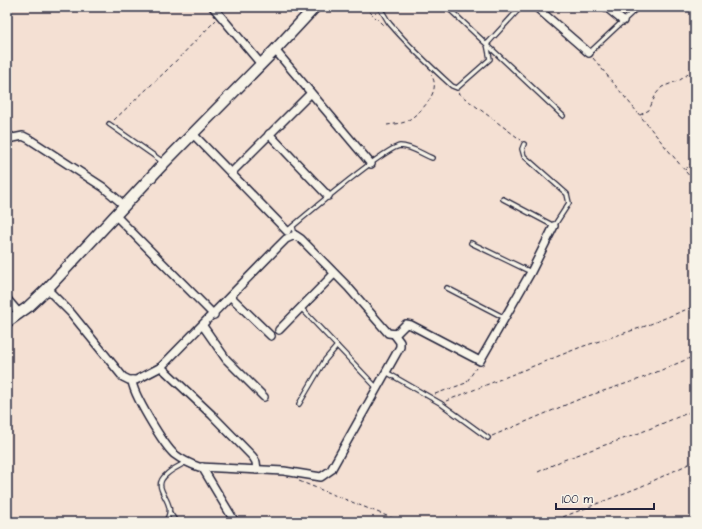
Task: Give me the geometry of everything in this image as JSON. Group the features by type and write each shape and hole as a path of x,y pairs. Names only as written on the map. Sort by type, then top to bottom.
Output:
{"street":[{"path":"213,7 261,64"},
{"path":"7,322 20,313 47,288 192,133 275,50 315,7"},
{"path":"536,7 589,53"},
{"path":"606,7 623,20"},
{"path":"275,50 310,94 372,164"},
{"path":"231,173 310,94"},
{"path":"192,133 287,231"},
{"path":"7,134 13,138 24,136 29,139 103,187 125,206"},
{"path":"269,134 328,196"},
{"path":"115,215 214,315"},
{"path":"394,334 406,324 410,325 480,361 531,272 554,226"},
{"path":"47,288 71,313 123,377 132,380 145,377 161,367 214,315 286,239 295,235 301,239 334,274 386,332 394,334 400,342 400,347 331,470 326,475 321,477 284,471 202,467 186,462 174,454 164,442 134,392 132,380"},
{"path":"279,330 334,274"},
{"path":"231,297 271,336"},
{"path":"9,304 20,313"},
{"path":"203,326 226,359 264,397"},
{"path":"161,367 212,415 253,457 256,462 257,470"},
{"path":"202,467 234,522"}],"lane":[{"path":"377,7 381,9 387,20 404,40 455,88 460,86 490,59 487,45 496,33 521,7"},
{"path":"446,7 563,116"},
{"path":"589,53 638,7"},
{"path":"110,124 164,163"},
{"path":"503,199 554,226 568,205 569,196 524,156 522,149 524,144"},
{"path":"287,231 328,196 392,149 399,147 409,148 432,158"},
{"path":"287,231 293,227 295,235"},
{"path":"471,243 531,272"},
{"path":"447,288 505,318"},
{"path":"301,308 377,388"},
{"path":"299,404 325,360 337,346"},
{"path":"386,372 428,398 440,403 488,438"},
{"path":"165,522 170,513 170,507 161,491 160,483 166,474 186,462"},
{"path":"170,513 176,522"}],"path":[{"path":"7,14 13,7"},
{"path":"365,7 384,26"},
{"path":"110,124 166,71 220,16"},
{"path":"589,53 695,183"},
{"path":"640,115 649,110 656,94 662,87 680,80 695,69"},
{"path":"387,125 405,122 419,111 433,95 435,84 434,78 428,70"},
{"path":"455,88 458,93 524,144"},
{"path":"685,170 695,159"},
{"path":"440,403 581,347 643,327 695,306"},
{"path":"488,438 582,398 640,379 695,356"},
{"path":"428,398 468,382 480,361"},
{"path":"538,472 561,461 632,436 695,410"},
{"path":"550,522 640,487 695,461"},
{"path":"296,480 402,522"}]}
